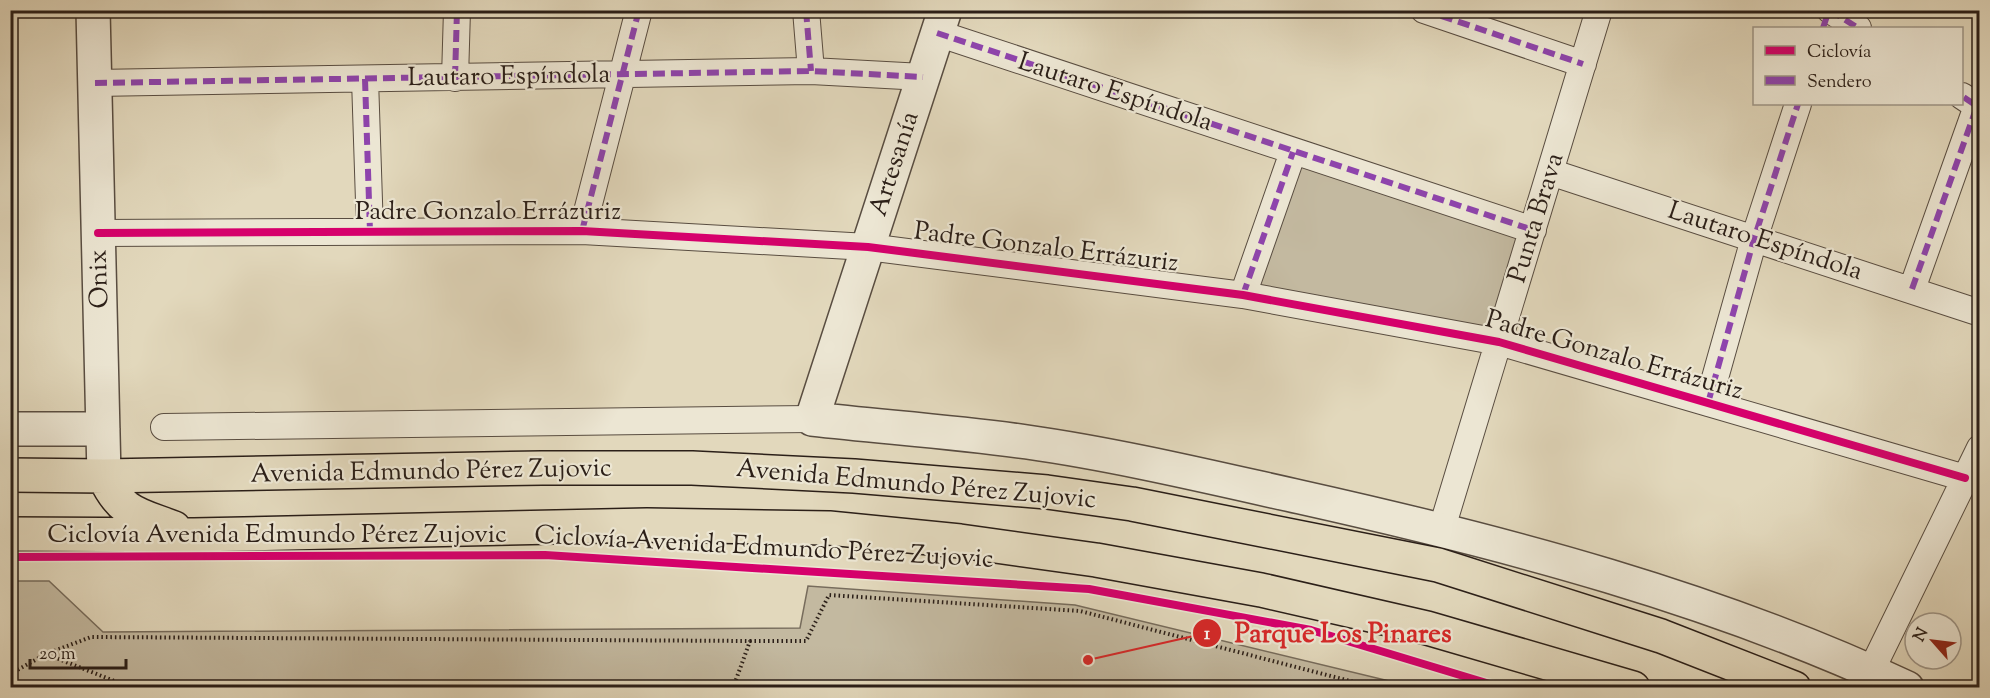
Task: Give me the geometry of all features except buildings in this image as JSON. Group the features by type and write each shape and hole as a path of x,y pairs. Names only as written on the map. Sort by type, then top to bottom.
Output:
{"highway":[{"name":"Avenida Edmundo Pérez Zujovic","path":"10,475 104,476 542,468 692,468 854,476 1047,492 1132,504 1438,565 1661,636 1794,687"},
{"path":"104,476 114,497 130,512 194,535"},
{"name":"Avenida Edmundo Pérez Zujovic","path":"10,534 194,535 647,525 829,528 960,541 1096,560 1261,590 1427,627 1633,687"}],"street":[{"name":"Onix","path":"93,10 104,476"},
{"path":"455,78 457,10"},
{"path":"582,231 639,10"},
{"path":"806,10 811,71"},
{"path":"1424,10 1583,64"},
{"name":"Punta Brava","path":"1442,528 1599,10"},
{"path":"1823,27 1829,10 1856,27"},
{"name":"Lautaro Espíndola","path":"941,22 1293,152 1533,230"},
{"name":"Artesanía","path":"812,419 941,22"},
{"name":"Lautaro Espíndola","path":"95,83 811,71 923,76"},
{"path":"365,79 370,232"},
{"path":"1912,289 1977,106 1963,97"},
{"path":"1708,403 1754,239 1798,105"},
{"path":"1243,295 1293,152"},
{"name":"Lautaro Espíndola","path":"1550,172 1980,313"},
{"name":"Padre Gonzalo Errázuriz","path":"98,233 582,231 868,247 1243,295 1499,342 1965,478"},
{"name":"Avenida Edmundo Pérez Zujovic","path":"164,427 812,419 1028,442 1231,482 1442,528 1658,590 1871,671 1907,687"},
{"path":"10,429 103,429"},
{"path":"1871,671 1980,448"}],"path":[{"path":"10,674 46,654 91,638 806,641 829,596 1080,611 1377,687"},
{"path":"734,687 750,641"},
{"path":"46,654 132,687"}],"shaded area":[{"path":"1293,152 1533,230 1499,342 1243,295"},
{"path":"11,581 49,581 103,632 800,628 808,586 1075,605 1414,687 11,687"}],"marked path":[{"path":"455,78 457,10"},
{"path":"582,231 639,10"},
{"path":"806,10 811,71"},
{"path":"1424,10 1583,64"},
{"path":"1823,27 1829,10"},
{"path":"1830,10 1856,27"},
{"path":"937,33 1533,230"},
{"path":"95,83 811,71 923,77"},
{"path":"365,79 370,232"},
{"path":"1912,289 1977,106 1963,97"},
{"path":"1708,403 1754,239 1798,105"},
{"path":"1243,295 1293,152"}],"cycle path":[{"path":"98,233 582,231 868,247 1243,295 1499,342 1965,478"},
{"name":"Ciclovía Avenida Edmundo Pérez Zujovic","path":"10,557 545,555 1089,589 1311,630 1503,688"}],"place":[{"name":"Parque Los Pinares","path":"1088,660"}]}
